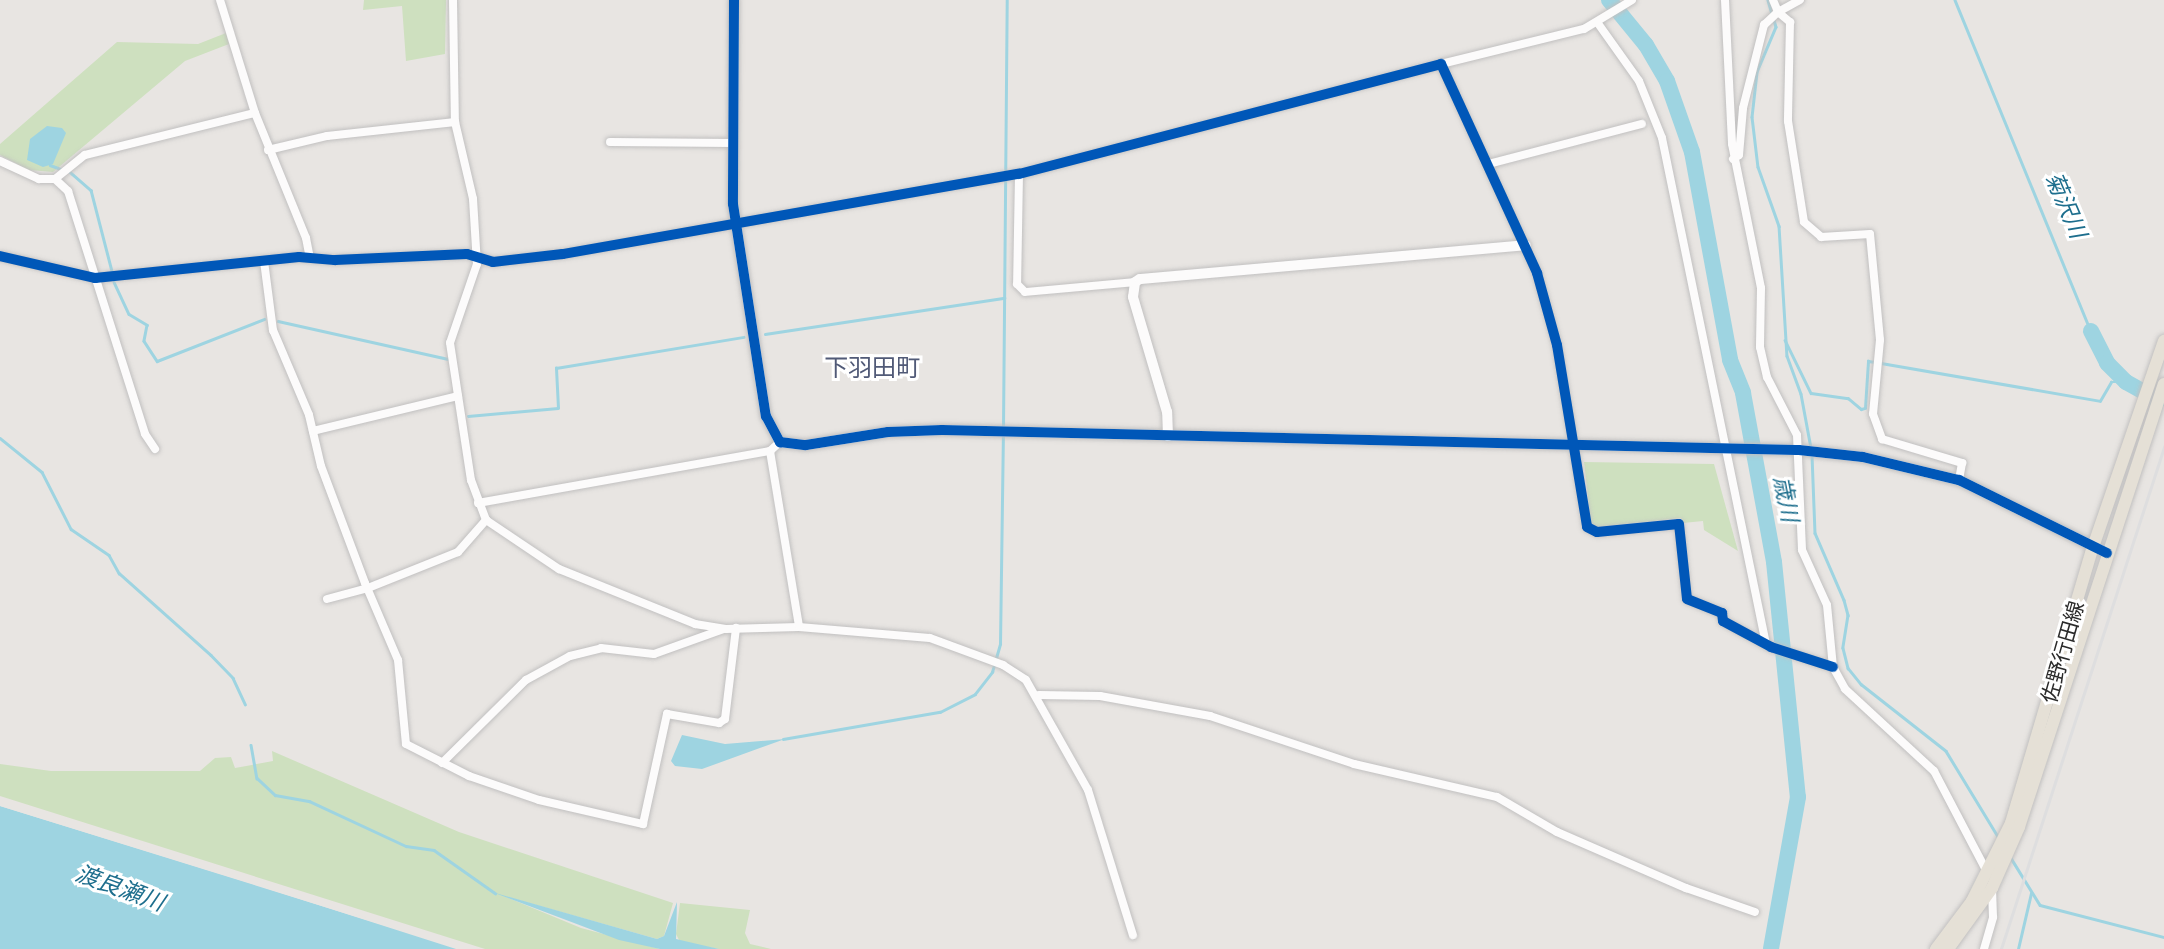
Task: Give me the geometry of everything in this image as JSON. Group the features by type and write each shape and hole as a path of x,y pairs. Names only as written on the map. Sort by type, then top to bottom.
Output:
{"main road":[{"name":"佐野行田線","path":"1936,949 1987,874 2011,823 2093,547 2164,341"},
{"name":"佐野行田線","path":"1948,949 1992,888 2020,827 2164,384"}],"street":[{"path":"220,0 255,113 306,238 310,258"},
{"path":"453,0 455,122 473,199 476,256 450,343 478,503 486,520 559,569 695,624 724,629 799,626 930,638 1003,665 1026,680 1039,695 1088,790 1133,934"},
{"path":"734,0 733,143 736,224 766,416 780,442"},
{"path":"0,257 95,278 310,258 476,256 493,262 564,254 1010,175 1597,22 1632,0"},
{"path":"1725,0 1733,159 1761,288 1760,347 1768,377 1787,411 1797,450 1802,550 1827,605 1833,667 1845,689 1934,771 1992,888 1993,917 1984,949"},
{"path":"1773,0 1775,15"},
{"path":"1733,159 1739,155 1757,52 1775,15 1800,0"},
{"path":"1775,15 1790,22 1788,121 1804,222 1822,237 1870,234 1878,363 1873,414 1882,439 1962,463 1959,480"},
{"path":"1597,22 1639,80 1657,120 1769,645"},
{"path":"1441,64 1526,245 1557,345 1589,530 1678,524 1687,600 1721,613 1723,621 1769,645 1833,667"},
{"path":"0,161 39,179 55,179 85,155 255,113"},
{"path":"268,150 327,136 455,122"},
{"path":"1488,164 1642,124"},
{"path":"610,142 733,143"},
{"path":"1010,175 1017,284 1026,292 1526,245"},
{"path":"55,179 68,191 145,434 155,449"},
{"path":"264,261 273,330 313,431 321,466 398,660 406,744 442,763 539,800 643,824 667,714 719,723 724,719 736,628"},
{"path":"1135,282 1133,297 1167,412 1168,436"},
{"path":"313,431 458,396"},
{"path":"478,503 770,451 780,442 806,445 900,431 1797,450 1863,457 1959,480 2107,553"},
{"path":"770,451 799,626"},
{"path":"327,599 368,588 458,552 486,520"},
{"path":"442,763 526,680 570,656 601,648 654,654 724,629"},
{"path":"1039,695 1100,696 1210,716 1354,764 1497,797 1569,837 1755,912"}],"green space":[{"path":"364,0 446,0 445,54 406,61 402,6 363,10"},
{"path":"226,33 229,44 185,61 53,172 29,170 0,155 0,144 117,42 198,44"},
{"path":"1584,462 1714,464 1738,551 1704,530 1703,521 1683,523 1681,518 1596,527 1591,523"},
{"path":"272,751 459,832 673,903 664,936 657,939 504,896 581,928 660,949 485,949 0,796 0,764 51,771 200,771 215,758 231,757 235,768 273,761"},
{"path":"680,903 750,910 745,933 750,944 771,949 719,949 680,942 676,934"}],"water":[{"path":"47,126 62,128 66,133 53,164 43,167 27,160 30,139"},
{"path":"682,735 725,744 785,739 702,769 675,766 671,761"},
{"name":"渡良瀬川","path":"0,806 256,885 456,949 0,949"},
{"path":"492,892 657,939 664,936 677,902 676,939 719,949 660,949 619,940"}],"pier":[{"path":"1,803 257,881 460,949 0,806"}],"waterway":[{"path":"1003,427 1007,0"},
{"name":"歳川","path":"1609,0 1646,45 1667,81 1692,152 1730,360 1743,393 1774,562 1798,797 1771,949"},
{"path":"1768,0 1772,14"},
{"name":"菊沢川","path":"1955,0 2091,331"},
{"path":"1774,20 1776,27 1757,72 1752,117 1758,167 1779,226 1787,356 1801,394 1811,448"},
{"path":"50,165 64,170"},
{"path":"70,172 91,190 112,271"},
{"path":"114,282 129,314 147,325 144,341 157,361 264,319"},
{"path":"765,334 1004,298"},
{"path":"278,321 448,359"},
{"name":"菊沢川","path":"2091,331 2107,363 2126,382 2158,400"},
{"path":"468,416 558,408 556,368 743,337"},
{"path":"1785,340 1811,393 1848,398 1861,409 1865,408 1868,361 1875,362"},
{"path":"1881,363 2100,401 2111,382 2126,382"},
{"path":"783,739 940,712 975,694 992,672 1000,644 1003,434"},
{"path":"0,438 42,472 71,529 109,555 119,573 211,655 233,678 245,704"},
{"path":"1812,455 1815,533 1848,615 1843,648 1848,668 1861,684 1946,751 1999,838"},
{"path":"251,745 257,778 275,795 309,801 406,846 434,850 495,893"},
{"path":"2011,858 2040,905 2164,937"},
{"path":"2018,949 2031,893"}],"railway":[{"path":"2001,949 2164,447"}],"cycle path":[{"path":"734,0 733,204 766,416 780,442 806,445 888,432 942,430 1799,450 1863,457 1959,480 2107,553"},
{"path":"0,256 95,278 299,257 335,260 467,254 493,262 563,254 1019,174 1441,64 1537,273 1557,345 1587,527 1597,532 1679,524 1687,599 1722,613 1723,621 1771,647 1833,667"}],"district":[{"name":"下羽田町","path":"872,368"}]}
